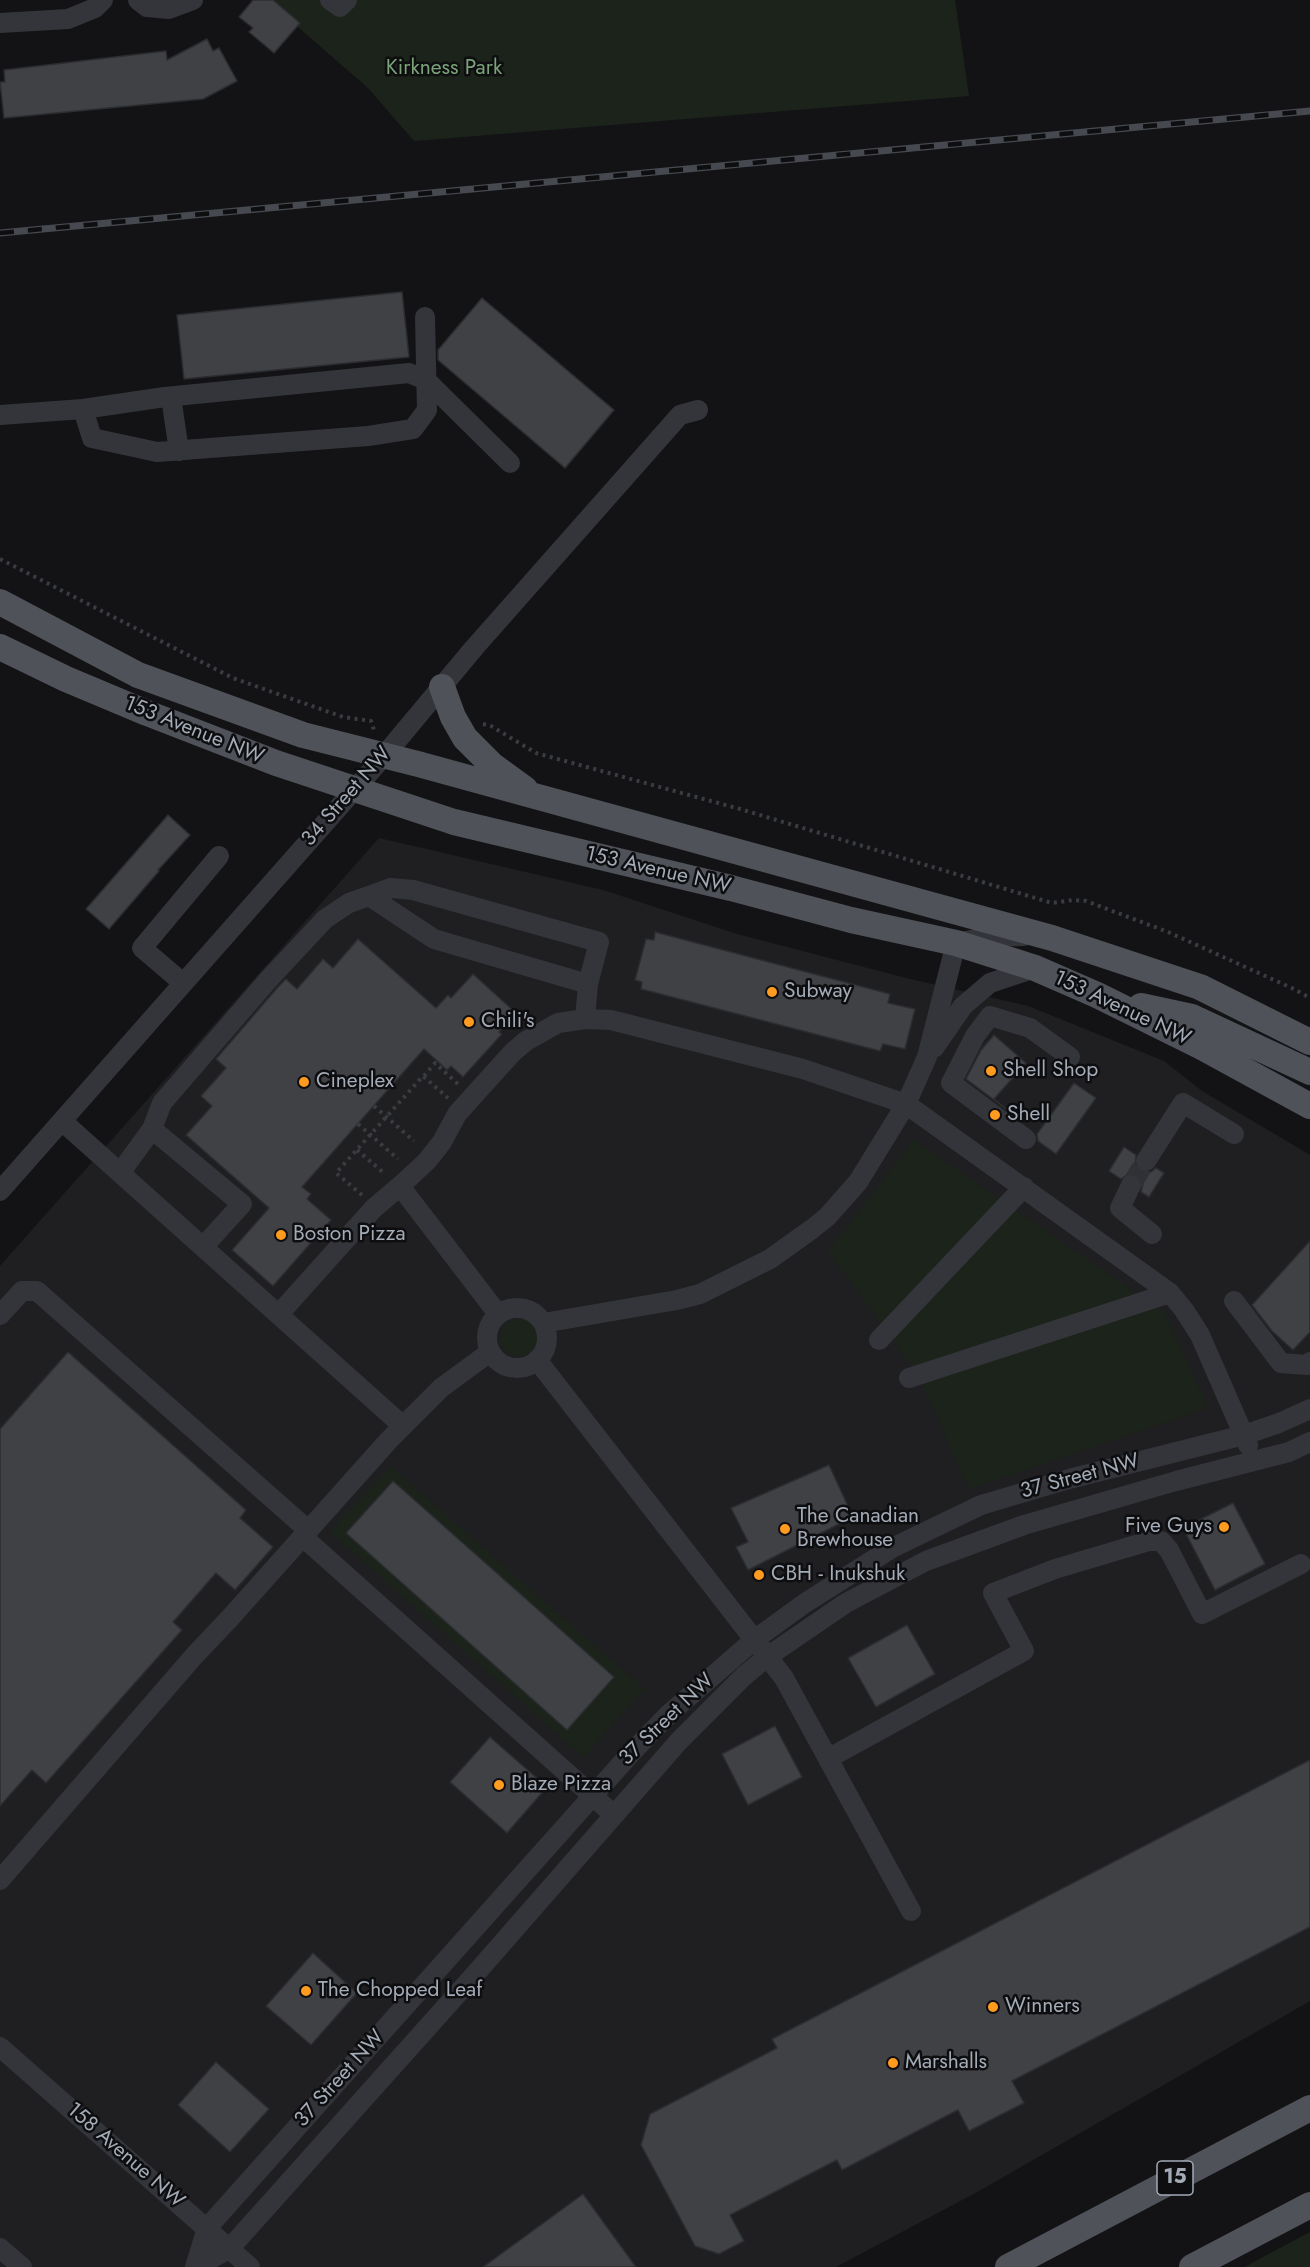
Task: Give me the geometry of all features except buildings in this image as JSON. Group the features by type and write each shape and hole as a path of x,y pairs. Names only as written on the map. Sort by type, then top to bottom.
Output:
{"main road":[{"name":"153 Avenue NW","path":"0,602 138,675 303,735 1053,938 1200,987 1310,1042"},
{"name":"153 Avenue NW","path":"0,647 66,679 276,763 454,822 731,888 851,920 956,943 1035,968 1097,995 1202,1047 1310,1106"},
{"path":"442,687 453,717 465,738 492,765 538,798"},
{"path":"1097,995 1192,1017 1310,1072"},
{"name":"15","path":"1008,2267 1310,2108"},
{"path":"1192,2267 1310,2205"}],"street":[{"path":"0,23 68,19 95,8 103,0"},
{"path":"138,0 147,7 169,9 193,0"},
{"path":"330,0 340,7 347,0"},
{"path":"83,409 92,438 157,452 368,436 413,429 427,410 425,317"},
{"path":"0,415 83,409 369,375 409,373 426,380 510,463"},
{"path":"171,397 179,450"},
{"name":"34 Street NW","path":"0,1191 384,756 680,415 698,410"},
{"path":"183,983 142,948 219,856"},
{"path":"120,1173 152,1129 162,1103 268,979 325,919 349,903 391,888 413,890 599,942 588,984 585,1019"},
{"path":"369,896 434,939 588,984"},
{"path":"543,1323 700,1294 770,1259 798,1240 827,1217 852,1189 874,1160 906,1104 927,1057 956,943 986,937 1053,938"},
{"path":"927,1057 963,1006 990,982 1035,968"},
{"path":"1026,1139 951,1083 975,1036 990,1016 1030,1028 1070,1057"},
{"path":"279,1314 374,1208 393,1180 427,1161 442,1142 457,1114 513,1052 526,1041 558,1023 585,1019 628,1023 803,1069 906,1104 1170,1293 1200,1335 1255,1461"},
{"path":"1146,1161 1183,1103 1234,1134"},
{"path":"62,1121 403,1426"},
{"path":"152,1129 242,1204 203,1247"},
{"path":"393,1180 498,1314"},
{"path":"1131,1185 1120,1208 1152,1234"},
{"path":"879,1340 1024,1187"},
{"path":"0,1315 22,1291 38,1291 614,1815"},
{"path":"909,1378 1170,1293"},
{"path":"1234,1301 1281,1363 1307,1365 1310,1362"},
{"path":"518,1308 530,1311 543,1323 547,1335 547,1346 537,1360 528,1366 517,1367 497,1360 490,1352 487,1341 488,1331 498,1314 507,1309 518,1308"},
{"path":"0,1880 194,1656 403,1426 441,1388 490,1352"},
{"path":"537,1360 784,1678 911,1911"},
{"name":"37 Street NW","path":"196,2267 207,2228 592,1796 669,1713 754,1640 805,1603 892,1548 981,1505 1069,1479 1244,1435 1310,1409"},
{"name":"37 Street NW","path":"196,2267 230,2248 679,1740 744,1676 767,1657 846,1604 926,1561 1023,1526 1176,1481 1289,1452 1310,1442"},
{"path":"829,1758 1024,1651 993,1593 1055,1569 1149,1541 1161,1541 1169,1550 1202,1614 1301,1564"},
{"name":"158 Avenue NW","path":"0,2047 250,2267"},
{"path":"0,2248 22,2267"}],"path":[{"path":"0,559 233,678 343,717 371,721 375,731"},
{"path":"476,728 485,724 536,753 740,809 1053,903 1073,900 1086,902 1168,932 1310,998"},
{"path":"365,1198 336,1173 435,1063 462,1087"},
{"path":"423,1076 451,1100"},
{"path":"374,1106 414,1141"},
{"path":"358,1124 398,1159"},
{"path":"357,1150 393,1180"}],"shaded area":[{"path":"379,838 603,890 737,934 910,979 1028,1006 1164,1061 1202,1091 1310,1155 1310,2001 979,2191 836,2267 0,2267 0,1266"}],"green space":[{"name":"Kirkness Park","path":"267,0 955,0 969,96 414,141 368,88"},
{"path":"914,1140 1165,1313 1208,1408 968,1489 919,1376 828,1251"},
{"path":"519,1319 532,1325 538,1338 532,1351 519,1357 506,1351 500,1338 506,1325"},
{"path":"390,1466 645,1689 583,1757 330,1532"},
{"path":"1310,2232 1310,2267 1245,2267 1261,2258"}],"tunnel":[{"path":"1131,1185 1146,1161"}],"railway":[{"path":"0,233 1310,111"}],"place":[{"name":"Subway","path":"772,992"},
{"name":"Chili's","path":"469,1022"},
{"name":"Shell Shop","path":"991,1071"},
{"name":"Cineplex","path":"304,1082"},
{"name":"Shell","path":"995,1115"},
{"name":"Boston Pizza","path":"281,1235"},
{"name":"Five Guys","path":"1224,1527"},
{"name":"The Canadian Brewhouse","path":"785,1529"},
{"name":"CBH - Inukshuk","path":"759,1575"},
{"name":"Blaze Pizza","path":"499,1785"},
{"name":"The Chopped Leaf","path":"306,1991"},
{"name":"Winners","path":"993,2007"},
{"name":"Marshalls","path":"893,2063"}]}
